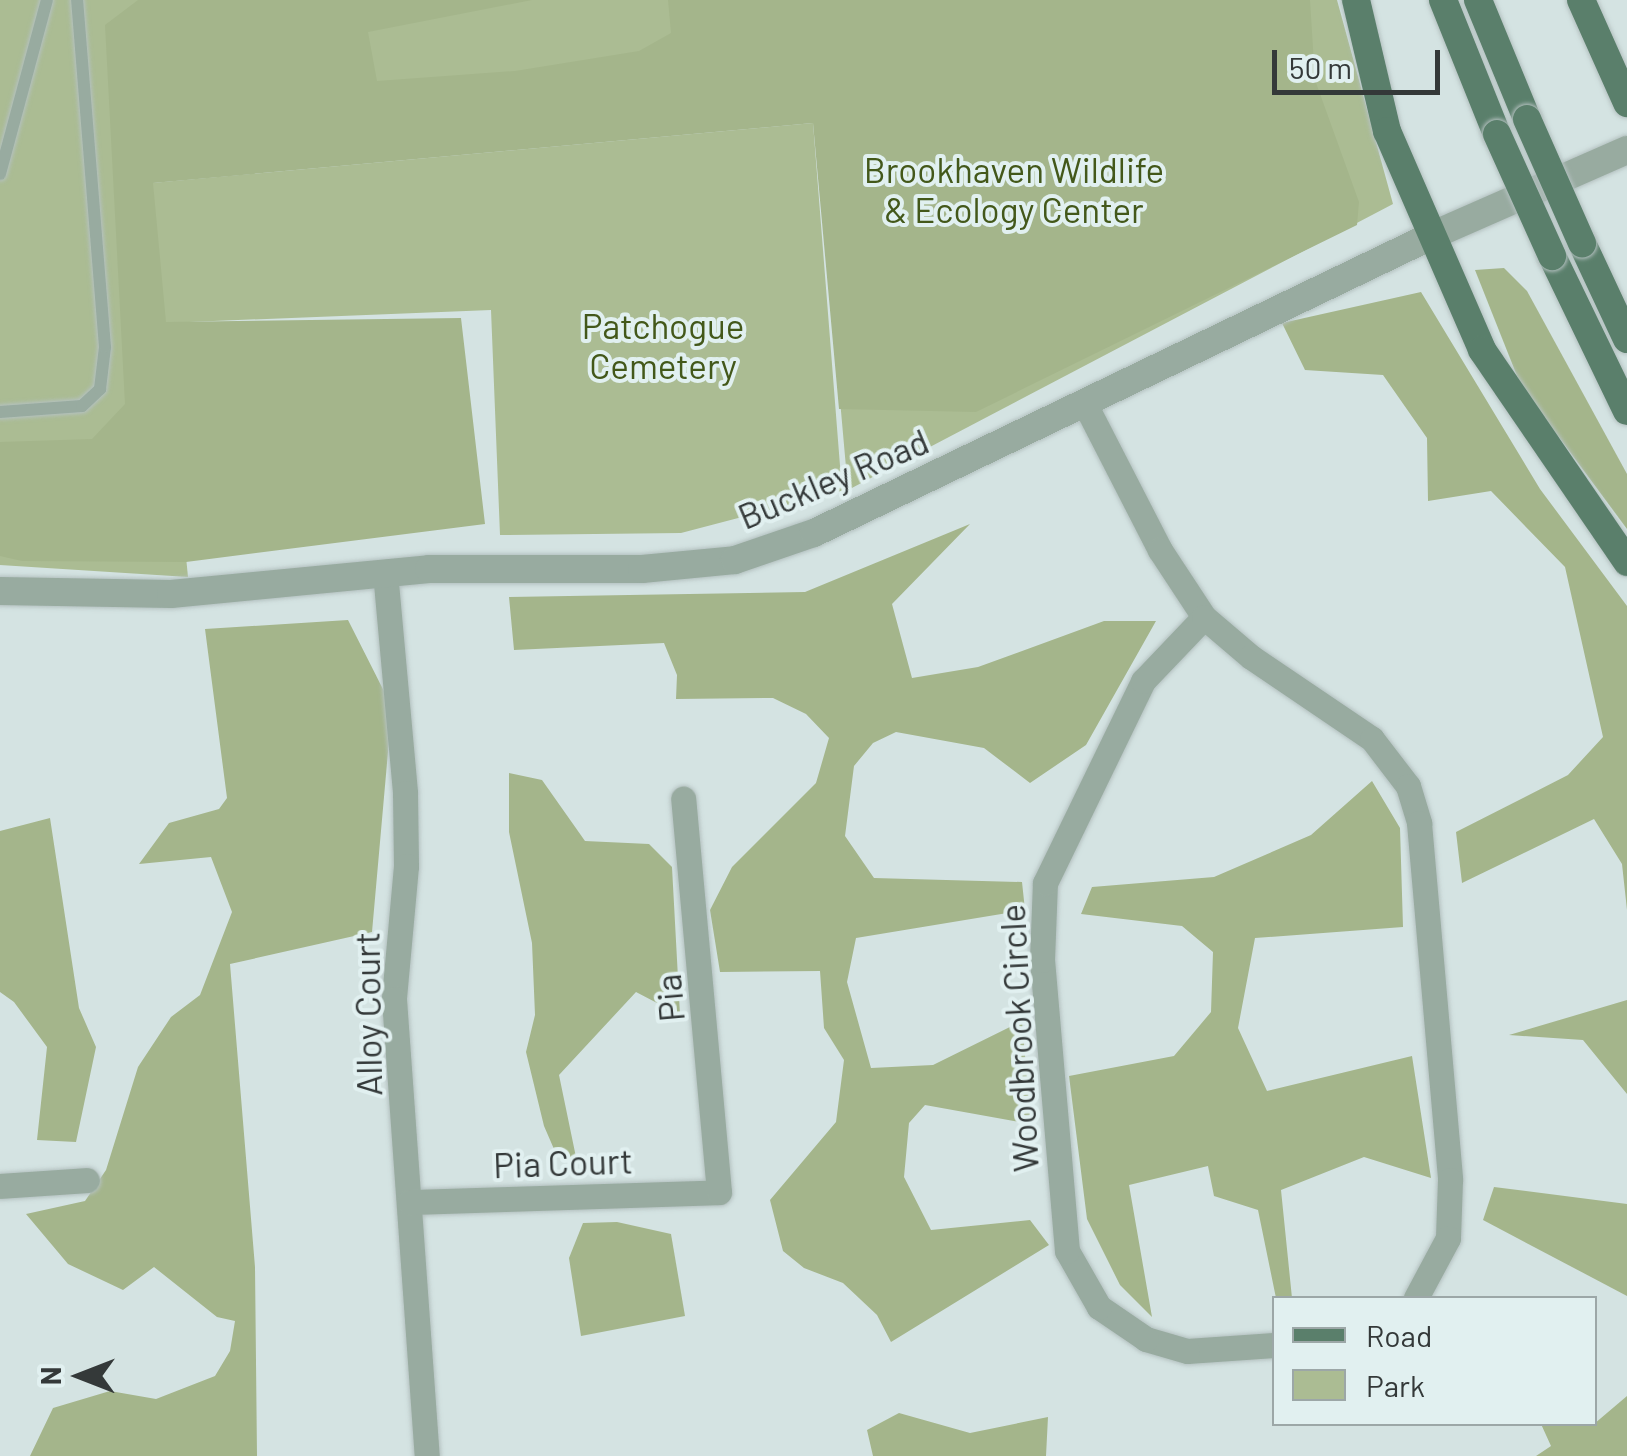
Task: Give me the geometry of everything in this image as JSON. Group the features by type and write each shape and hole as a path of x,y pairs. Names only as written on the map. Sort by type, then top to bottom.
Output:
{"main road":[{"path":"1356,0 1386,131 1500,384 1627,562"},
{"path":"1443,0 1497,134 1627,412"},
{"path":"1478,0 1527,119 1627,339"},
{"path":"1581,0 1627,104"}],"street":[{"name":"Buckley Road","path":"0,591 171,594 385,572 660,568 735,560 814,533 1086,406 1431,236 1627,150"},
{"path":"1086,406 1160,550 1204,617 1250,658 1372,739 1408,786 1419,823 1450,1180 1448,1238 1417,1296"},
{"name":"Alloy Court","path":"385,572 405,793 406,866 394,999 427,1456"},
{"name":"Woodbrook Circle","path":"1204,617 1143,681 1045,883 1042,960 1067,1250 1100,1306 1146,1339 1187,1351 1272,1345"},
{"name":"Pia","path":"683,798 719,1192"},
{"path":"0,1186 87,1180"},
{"name":"Pia Court","path":"410,1202 719,1192"}],"lane":[{"path":"0,174 47,0"},
{"path":"0,412 82,406 100,389 105,347 77,0"}],"green space":[{"name":"Brookhaven Wildlife & Ecology Center","path":"0,0 1337,0 1393,204 848,490 815,118 149,179 188,577 0,565"},
{"name":"Brookhaven Wildlife & Ecology Center","path":"138,0 532,0 368,32 377,81 515,71 639,51 671,33 668,0 1310,0 1315,80 1359,202 1357,225 976,412 839,409 813,123 153,183 166,322 461,318 485,524 186,562 22,561 0,556 0,442 92,439 125,404 105,25"},
{"name":"Patchogue Cemetery","path":"813,123 842,491 681,533 500,535 491,310 165,323 152,183"},
{"path":"1504,268 1527,291 1627,474 1627,529 1521,386 1475,270"},
{"path":"1421,292 1540,489 1627,606 1627,910 1622,864 1594,819 1462,883 1456,832 1568,775 1603,737 1565,567 1491,491 1428,501 1427,438 1383,375 1305,370 1282,323"},
{"path":"970,524 892,604 912,678 978,667 1104,621 1156,621 1086,745 1030,783 984,748 896,732 873,743 854,766 845,836 874,878 1022,882 1025,910 856,938 847,982 871,1068 933,1065 1022,1021 1031,1124 925,1105 909,1123 904,1177 931,1230 1030,1220 1049,1245 891,1342 877,1315 843,1283 804,1268 783,1251 770,1200 836,1122 844,1060 824,1028 820,971 720,972 710,910 732,867 816,783 829,738 806,714 773,698 676,699 677,675 664,643 514,650 509,597 805,592"},
{"path":"348,620 392,707 372,932 230,964 255,1267 257,1456 30,1456 53,1408 110,1391 156,1399 215,1376 230,1351 235,1321 217,1317 154,1267 123,1290 68,1264 26,1214 85,1201 106,1170 138,1067 171,1017 200,995 232,912 211,857 139,864 169,823 219,809 227,798 205,629"},
{"path":"509,773 542,780 585,841 649,844 672,867 680,1015 636,992 559,1075 577,1162 557,1156 544,1126 526,1052 535,1015 532,943 509,832"},
{"path":"1372,781 1400,828 1403,927 1255,938 1238,1028 1267,1091 1412,1056 1431,1178 1364,1157 1281,1190 1292,1296 1276,1296 1258,1210 1214,1196 1208,1166 1129,1185 1152,1317 1120,1285 1087,1219 1069,1076 1174,1056 1211,1012 1213,952 1182,926 1081,914 1092,887 1214,877 1311,835"},
{"path":"50,818 79,1008 96,1047 76,1142 37,1140 47,1047 14,1002 0,992 0,831"},
{"path":"1627,1000 1627,1094 1583,1040 1509,1035"},
{"path":"1494,1187 1627,1204 1627,1296 1483,1220"},
{"path":"617,1222 671,1234 685,1316 581,1336 569,1258 583,1223"},
{"path":"1627,1396 1627,1456 1536,1456 1551,1446 1542,1426 1597,1426 1597,1421"},
{"path":"899,1413 970,1433 1048,1417 1046,1456 873,1456 867,1430"}]}
